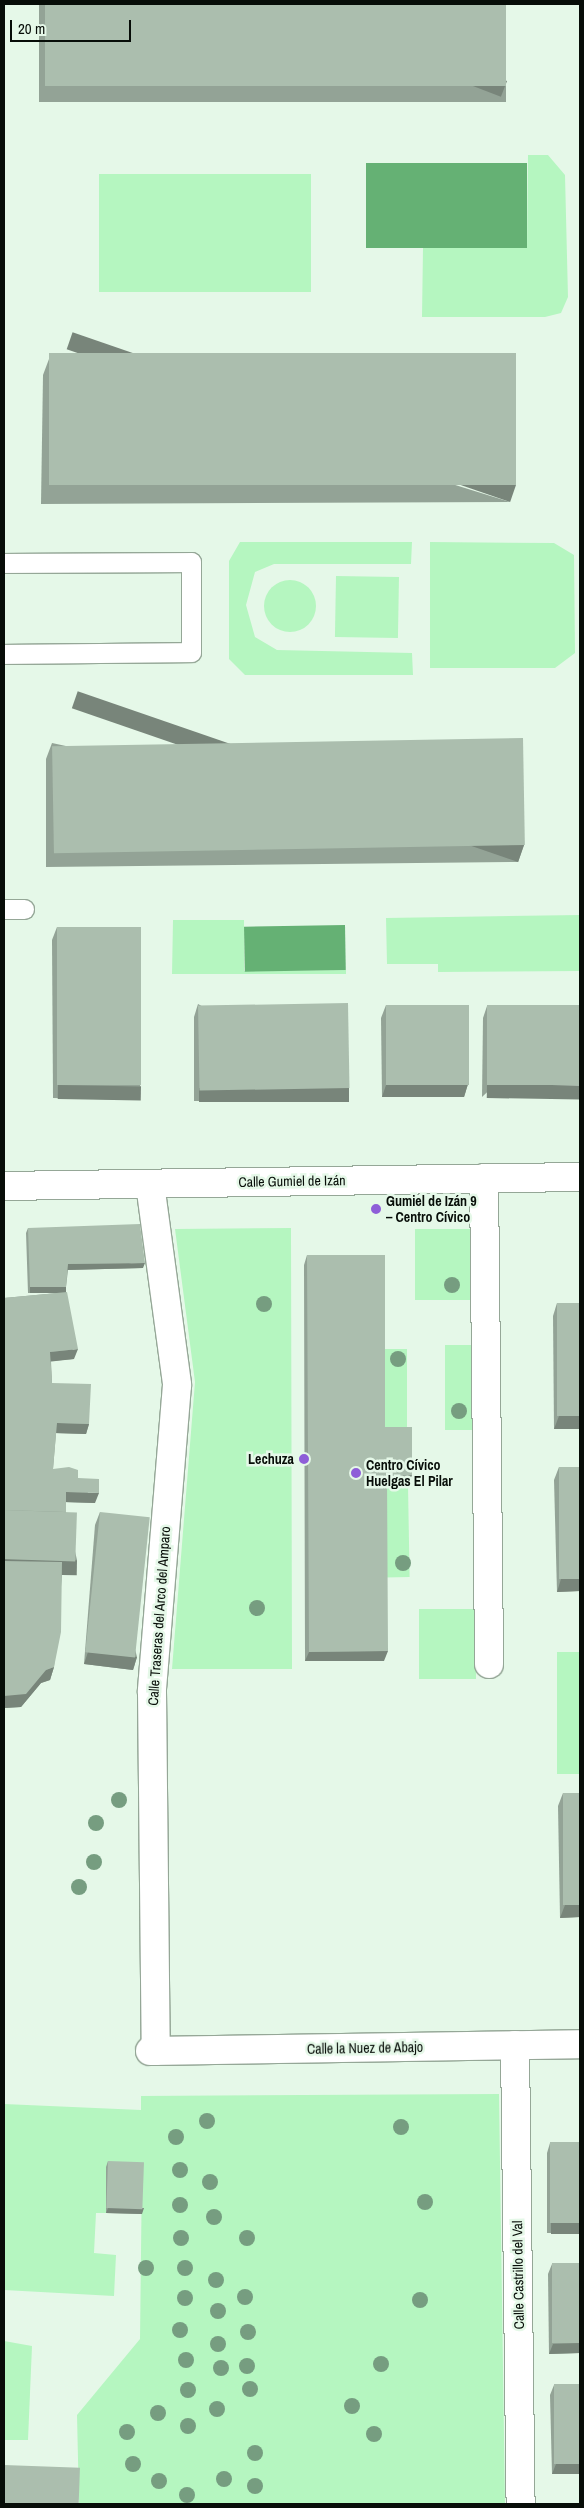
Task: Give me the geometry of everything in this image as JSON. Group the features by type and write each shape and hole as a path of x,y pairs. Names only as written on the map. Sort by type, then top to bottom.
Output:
{"street":[{"name":"Calle Gumiel de Izán","path":"4,1186 580,1177"},
{"path":"484,1178 490,1664"},
{"name":"Calle Traseras del Arco del Amparo","path":"150,1184 177,1386 152,1692 153,2051"},
{"name":"Calle la Nuez de Abajo","path":"153,2051 580,2044"},
{"name":"Calle Castrillo del Val","path":"515,2045 521,2504"}],"lane":[{"path":"4,564 191,562 191,652 4,654"},
{"path":"4,909 24,909"}],"shaded area":[{"path":"528,155 548,155 565,175 568,297 561,313 545,317 422,317 423,248 527,248"},
{"path":"366,163 527,163 527,248 366,248"},
{"path":"99,174 311,174 311,292 99,292"},
{"path":"240,542 412,542 411,564 274,564 255,572 246,605 255,637 277,650 412,653 413,675 245,675 229,659 229,561"},
{"path":"430,542 554,543 574,555 575,653 555,668 430,668"},
{"path":"336,576 399,577 398,638 335,637"},
{"path":"290,580 304,584 312,592 316,606 312,620 304,628 290,632 276,628 268,620 264,606 268,592 276,584"},
{"path":"580,915 580,971 438,972 438,964 387,964 386,918"},
{"path":"173,920 244,920 244,971 346,970 346,974 172,974"},
{"path":"345,925 346,970 245,972 244,927"},
{"path":"291,1228 292,1669 172,1669 195,1382 175,1229"},
{"path":"415,1229 473,1229 473,1300 415,1300"},
{"path":"445,1345 474,1345 474,1430 445,1430"},
{"path":"381,1349 407,1349 407,1437 381,1437"},
{"path":"383,1485 408,1485 410,1577 385,1577"},
{"path":"419,1609 476,1609 476,1679 419,1679"},
{"path":"557,1652 580,1652 580,1774 557,1774"},
{"path":"499,2094 505,2504 79,2504 77,2415 140,2339 142,2167 106,2167 106,2213 96,2213 94,2253 116,2255 114,2296 4,2290 4,2104 141,2110 141,2096"},
{"path":"4,2341 32,2346 28,2440 4,2440"}],"building":[{"path":"45,4 506,4 506,86 45,86"},
{"path":"49,353 516,353 516,485 49,485"},
{"path":"523,738 525,845 54,853 52,746"},
{"path":"57,927 141,927 141,1085 57,1085"},
{"path":"348,1003 349,1088 200,1091 198,1006"},
{"path":"386,1005 469,1005 469,1085 386,1085"},
{"path":"487,1005 580,1005 580,1085 487,1085"},
{"path":"140,1224 145,1263 68,1264 66,1287 30,1287 28,1228"},
{"name":"Centro Cívico Huelgas El Pilar","path":"307,1255 385,1255 385,1427 412,1427 412,1475 387,1476 388,1651 309,1652"},
{"path":"67,1292 78,1349 50,1352 52,1383 91,1384 89,1424 57,1423 53,1469 69,1467 78,1470 78,1478 99,1479 99,1493 66,1492 66,1512 4,1510 4,1298"},
{"path":"557,1303 580,1303 580,1416 557,1416"},
{"path":"559,1467 580,1467 580,1579 559,1579"},
{"path":"4,1510 77,1513 75,1562 4,1559"},
{"path":"100,1512 150,1517 135,1657 85,1652"},
{"path":"4,1561 62,1562 61,1632 54,1667 46,1670 26,1694 4,1696"},
{"path":"563,1793 580,1793 580,1905 563,1905"},
{"path":"550,2142 580,2142 580,2223 550,2223"},
{"path":"108,2161 144,2162 142,2209 106,2208"},
{"path":"552,2263 580,2263 580,2343 552,2343"},
{"path":"554,2384 580,2384 580,2464 554,2464"},
{"path":"4,2465 80,2468 79,2504 4,2504"}],"place":[{"name":"Gumiel de Izán 9 – Centro Cívico","path":"376,1209"},
{"name":"Lechuza","path":"304,1459"},
{"name":"Centro Cívico Huelgas El Pilar","path":"356,1473"}]}
